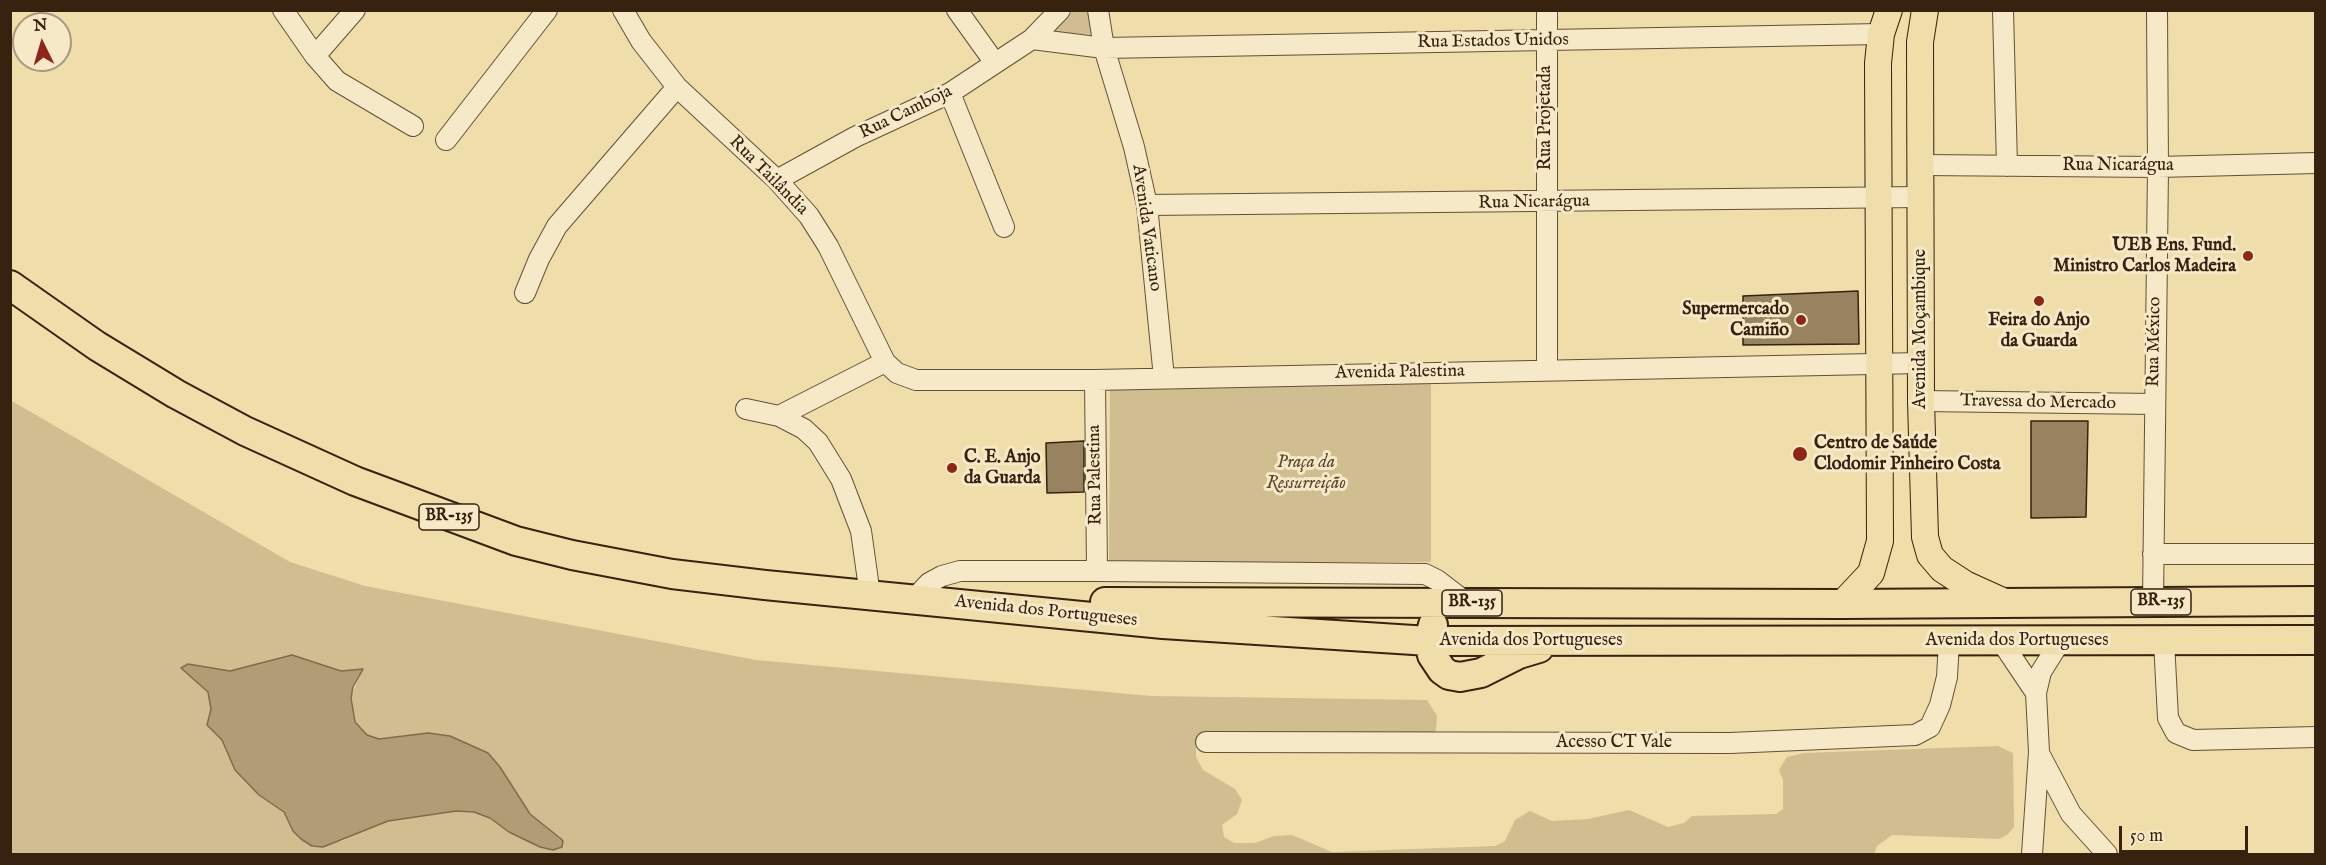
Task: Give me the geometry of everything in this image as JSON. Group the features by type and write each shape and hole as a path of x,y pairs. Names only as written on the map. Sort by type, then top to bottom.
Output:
{"highway":[{"name":"BR-135","path":"10,285 97,346 245,431 356,481 516,541 572,555 661,572 926,600"},
{"name":"Avenida dos Portugueses","path":"926,600 1599,604 2316,601"},
{"name":"Avenida dos Portugueses","path":"926,600 1163,624 1429,641 1432,655 1442,670 1460,677 1481,673 1519,654 1566,641 2316,640"},
{"path":"1429,641 1432,626 1445,615 1455,612 1543,613 1599,604"}],"main road":[{"name":"Avenida Moçambique","path":"1925,10 1920,42 1921,401 1924,517 1930,555 1937,564 1954,578 2007,603"},
{"path":"1842,604 1870,573 1880,542 1878,63 1885,22"}],"street":[{"path":"284,10 315,56 337,81 413,126"},
{"path":"315,56 355,10"},
{"path":"446,140 547,10"},
{"name":"Rua Tailândia","path":"623,10 641,41 677,87 777,180 809,216 828,246 885,362"},
{"path":"957,10 995,63"},
{"name":"Rua Camboja","path":"777,180 855,137 950,93 1032,39 1060,10"},
{"name":"Avenida Vaticano","path":"1098,10 1104,48 1134,147 1147,205 1164,378"},
{"name":"Rua Projetada","path":"1546,370 1547,10"},
{"path":"2003,10 2007,166"},
{"name":"Rua México","path":"2153,602 2158,167 2157,10"},
{"name":"Rua Estados Unidos","path":"1104,48 1547,41 1885,22"},
{"path":"1032,39 1104,48"},
{"path":"525,293 538,259 558,226 677,87"},
{"path":"950,93 1004,227"},
{"name":"Rua Nicarágua","path":"1921,165 2158,167 2316,163"},
{"name":"Rua Nicarágua","path":"1147,205 1546,203 1921,197"},
{"path":"779,416 885,362"},
{"name":"Avenida Palestina","path":"885,362 897,373 916,380 1095,380 1921,363"},
{"name":"Rua Palestina","path":"1095,380 1097,571"},
{"name":"Travessa do Mercado","path":"1921,401 2154,404"},
{"path":"746,409 779,416 804,429 818,442 841,479 861,531 870,595"},
{"path":"2153,554 2316,555"},
{"path":"926,600 929,583 942,576 960,571 1097,571 1425,574 1437,580 1467,603"},
{"name":"Acesso CT Vale","path":"1206,742 1730,743 1915,735 1930,727 1940,705 1947,677 1949,640"},
{"path":"2032,855 2036,827 2039,752 2036,693 2041,672 2061,640"},
{"path":"2001,641 2036,693"},
{"path":"2164,641 2168,718 2176,733 2193,740 2316,737"},
{"path":"2039,752 2071,814 2107,855"},
{"path":"2036,827 2053,814 2071,814"}],"green space":[{"path":"1073,11 1095,11 1099,35 1052,32"},
{"name":"Praça da Ressurreição","path":"1431,383 1431,562 1109,563 1110,388"},
{"path":"10,400 290,562 365,586 756,660 1151,696 1427,700 1437,716 1436,730 1431,736 1196,737 1196,757 1203,770 1235,789 1242,800 1237,814 1222,825 1224,837 1234,843 1255,843 1274,836 1292,835 1332,852 1495,846 1505,841 1515,820 1530,811 1552,821 1588,819 1629,810 1668,827 1684,823 1692,816 1776,814 1783,809 1783,780 1779,770 1787,757 1804,753 1998,746 2013,753 2014,827 2007,835 1999,839 1892,835 1877,846 1874,854 11,854","holes":["303,658 341,671 362,669 351,698 355,722 367,735 379,739 428,733 450,736 488,753 500,767 530,814 560,838 553,850 540,847 509,832 490,818 474,812 435,812 411,815 373,825 342,841 289,821 284,812 259,795 235,770 222,740 207,725 211,709 208,692 181,668 230,671"]}],"shaded area":[{"path":"292,655 341,671 363,669 353,687 351,698 355,722 367,735 379,739 428,733 450,736 488,753 500,767 530,814 563,841 562,847 553,850 540,847 509,832 490,818 474,812 456,811 388,821 323,847 312,846 301,839 293,831 284,812 259,795 235,770 222,740 207,725 211,709 208,692 181,668 188,664 230,671"}],"building":[{"name":"Supermercado Camiño","path":"1858,291 1859,344 1743,345 1743,296"},
{"path":"2031,421 2088,421 2086,517 2031,518"},
{"path":"1084,441 1084,492 1047,493 1046,443"}],"place":[{"name":"UEB Ens. Fund. Ministro Carlos Madeira","path":"2248,256"},
{"name":"Feira do Anjo da Guarda","path":"2039,301"},
{"name":"Supermercado Camiño","path":"1801,320"},
{"name":"Centro de Saúde Clodomir Pinheiro Costa","path":"1800,454"},
{"name":"C. E. Anjo da Guarda","path":"952,468"}]}
